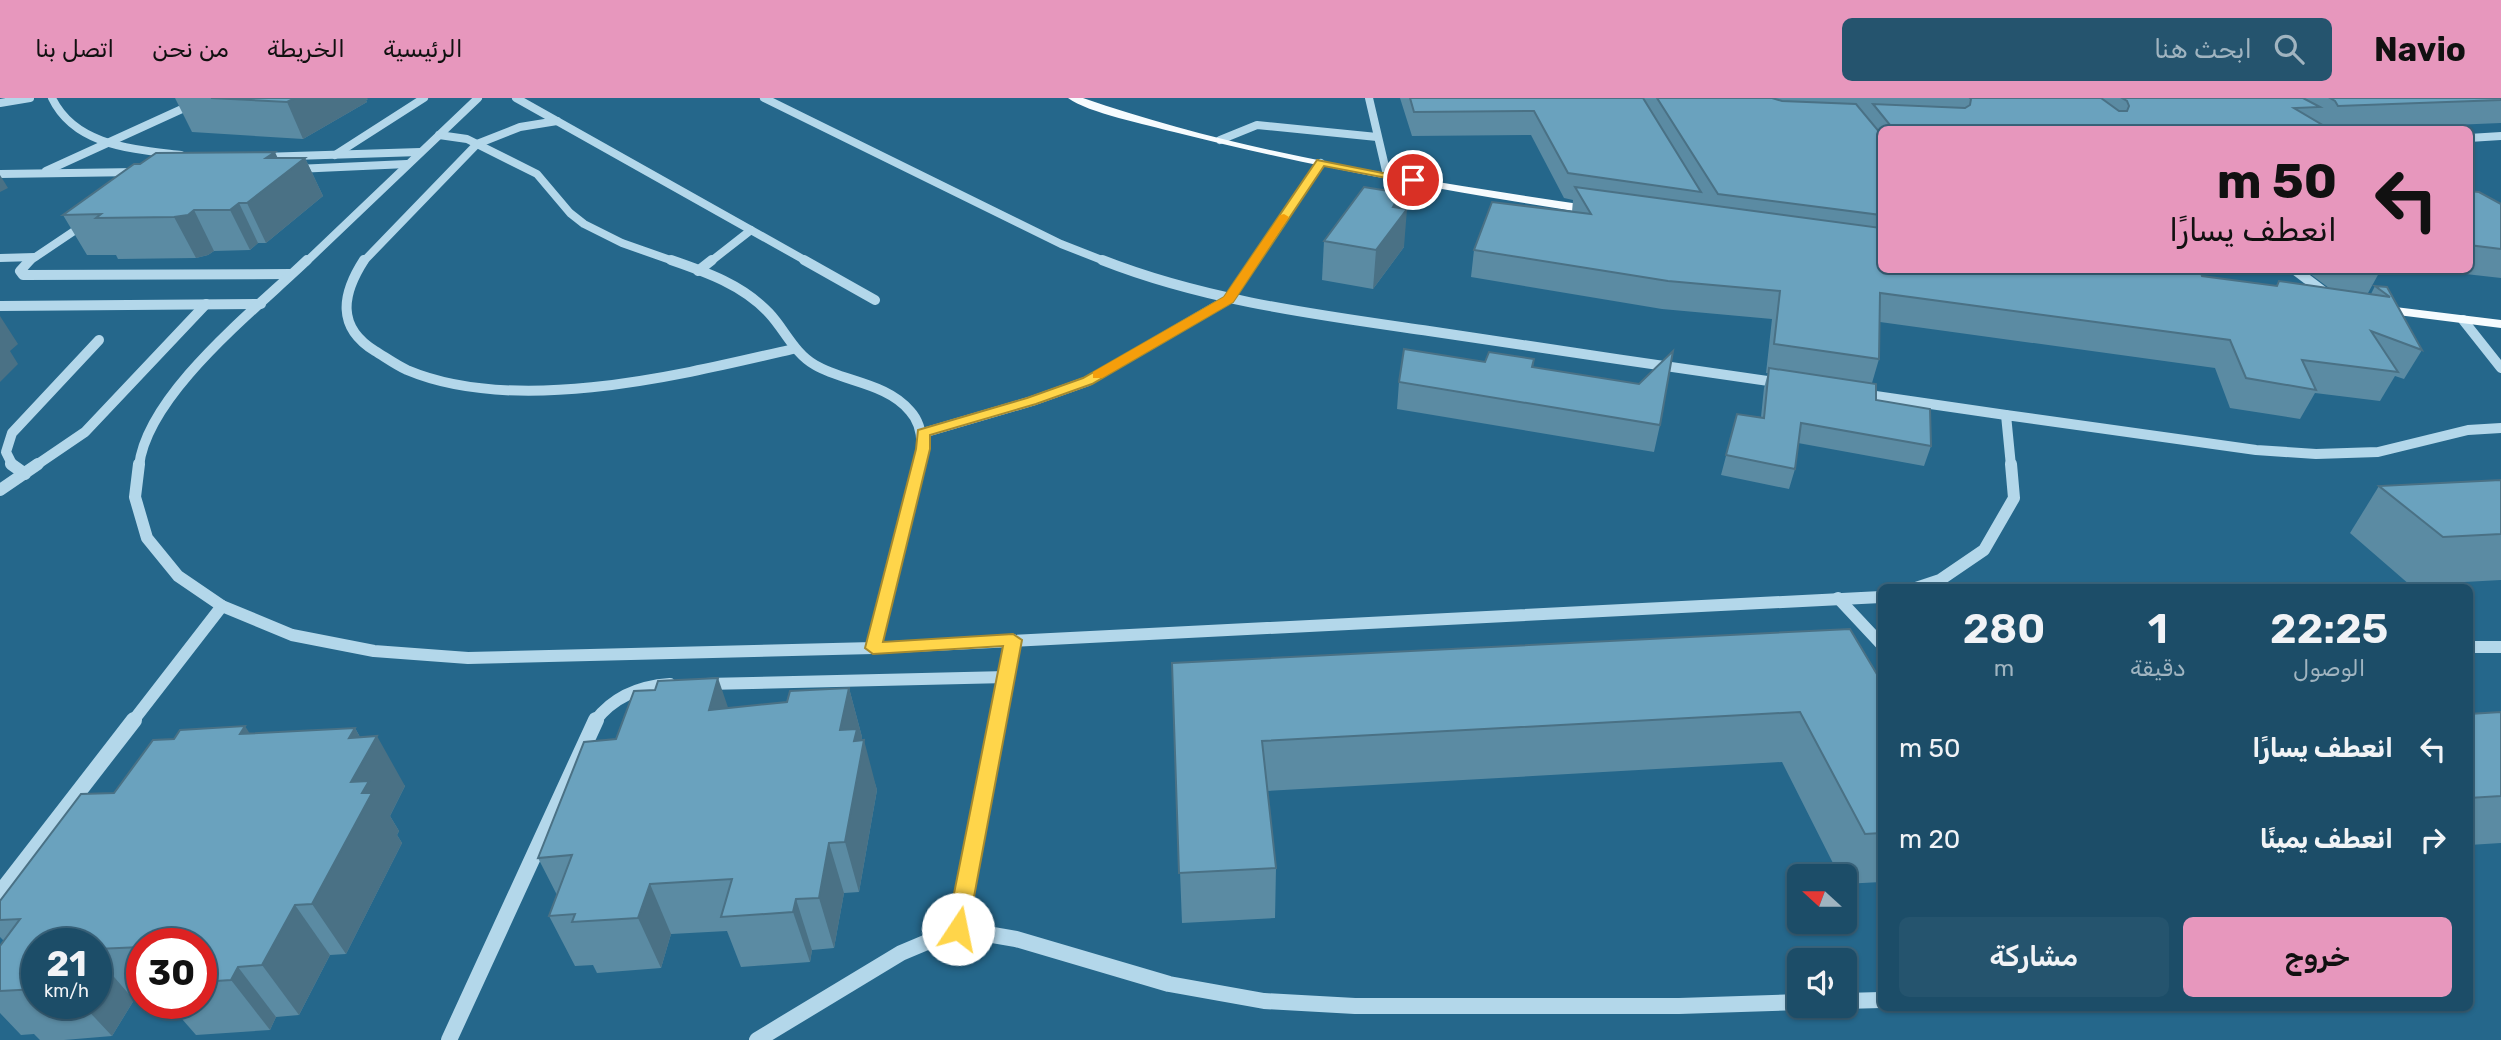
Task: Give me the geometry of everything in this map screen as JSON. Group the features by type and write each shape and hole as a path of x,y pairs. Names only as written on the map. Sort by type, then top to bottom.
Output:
{"main road":[{"path":"1073,98 1095,101 1220,140 1321,163 1607,212"},
{"path":"2311,300 2339,304"},
{"path":"2366,307 2501,324"}],"street":[{"path":"0,103 30,98"},
{"path":"52,98 55,110 64,122 80,132 109,143 186,155"},
{"path":"40,174 206,98"},
{"path":"334,155 424,98"},
{"path":"478,98 190,372 158,412 140,454 135,497 147,538 177,576 222,606 292,635 374,651 468,658 873,648 1878,597"},
{"path":"516,98 875,300"},
{"path":"764,98 1062,244 1138,274 1228,299 1345,319 1799,385"},
{"path":"1369,98 1387,175"},
{"path":"557,121 520,127 477,144 365,259 353,275 346,292 345,309 349,325 359,340 375,354 426,376 459,383 538,390 581,388 669,377 793,349"},
{"path":"1220,140 1257,125 1377,137"},
{"path":"439,135 459,136 537,174 554,190 565,209 586,226 740,290 761,305 776,321 793,349 830,373 890,394 906,405 923,433 923,449 873,648"},
{"path":"2473,138 2501,136"},
{"path":"249,157 420,152"},
{"path":"923,433 1032,401 1088,381 1228,299 1321,163"},
{"path":"284,169 407,164"},
{"path":"0,174 148,172"},
{"path":"93,218 22,266 20,271 23,275 291,274"},
{"path":"698,271 751,230"},
{"path":"0,258 35,257"},
{"path":"2299,273 2339,304"},
{"path":"0,490 85,432 206,304"},
{"path":"0,306 261,304"},
{"path":"2463,320 2501,368"},
{"path":"25,474 12,467 5,457 5,446 12,433 99,341"},
{"path":"1854,393 2256,450 2316,454 2378,452 2468,430 2501,428"},
{"path":"1928,584 1940,580 1984,550 2014,498 2006,415"},
{"path":"1838,598 1878,640"},
{"path":"0,893 222,606"},
{"path":"958,929 1013,640"},
{"path":"2473,647 2501,647"},
{"path":"449,1040 596,720 605,708 619,697 646,686 660,685 1007,677"},
{"path":"757,1040 901,953 958,929 1016,939 1169,984 1264,1001 1355,1006 1679,1006 1787,1002"},
{"path":"1857,1001 1878,1000"}],"building":[{"path":"211,98 295,98 287,102"},
{"path":"1410,98 1643,98 1701,192 1568,173 1534,111 1414,112"},
{"path":"1657,98 1772,98 1782,101 1856,104 1878,130 1878,215 1718,194"},
{"path":"2101,98 2119,111 2127,111 2129,106 2122,98 2303,98 2320,107 2294,108 2324,126 1891,126 1873,104 1965,108 1970,105 1971,99"},
{"path":"2330,98 2501,98 2501,100 2338,106"},
{"path":"275,152 266,158 305,158 247,203 239,203 230,210 194,210 188,215 174,217 96,218 101,214 63,215 134,164 140,164 156,153"},
{"path":"1364,187 1401,193 1393,207 1407,209 1376,250 1324,241"},
{"path":"1575,187 1878,228 1878,273 2201,273 2202,276 2277,286 2279,281 2390,297 2375,286 2387,287 2422,350 2371,331 2398,372 2302,360 2316,390 2246,378 2230,340 1880,293 1879,359 1774,344 1780,291 1668,281 1474,250 1492,202 1591,214"},
{"path":"2473,191 2501,204 2501,249 2473,246"},
{"path":"1404,349 1485,362 1489,352 1534,359 1532,367 1639,384 1673,351 1660,425 1399,382"},
{"path":"1769,368 1876,384 1876,400 1930,409 1931,446 1801,423 1795,469 1726,455 1737,414 1764,418"},
{"path":"2501,480 2501,534 2443,537 2379,486"},
{"path":"1850,629 1878,676 1878,833 1865,834 1800,712 1262,741 1276,868 1179,873 1172,663"},
{"path":"718,678 709,710 787,702 790,691 849,688 840,730 857,729 854,741 864,740 845,842 829,843 819,898 796,899 793,912 721,917 732,879 650,884 638,918 572,922 575,914 549,916 572,855 538,858 584,742 616,739 634,691 655,690 658,681"},
{"path":"2501,712 2501,796 2473,798 2473,714"},
{"path":"245,726 240,734 355,728 349,738 377,736 351,782 369,781 362,793 372,793 312,904 295,905 262,965 238,967 231,980 217,981 217,928 126,928 126,948 112,948 112,928 21,928 21,990 0,991 0,946 20,919 0,920 0,901 81,794 114,793 153,740 174,739 180,730"}],"slow traffic":[{"path":"1098,375 1228,299 1284,217"}],"route":[{"path":"958,929 1013,640 873,648 923,449 923,433 1032,401 1088,381 1228,299 1321,163 1413,180"}]}
